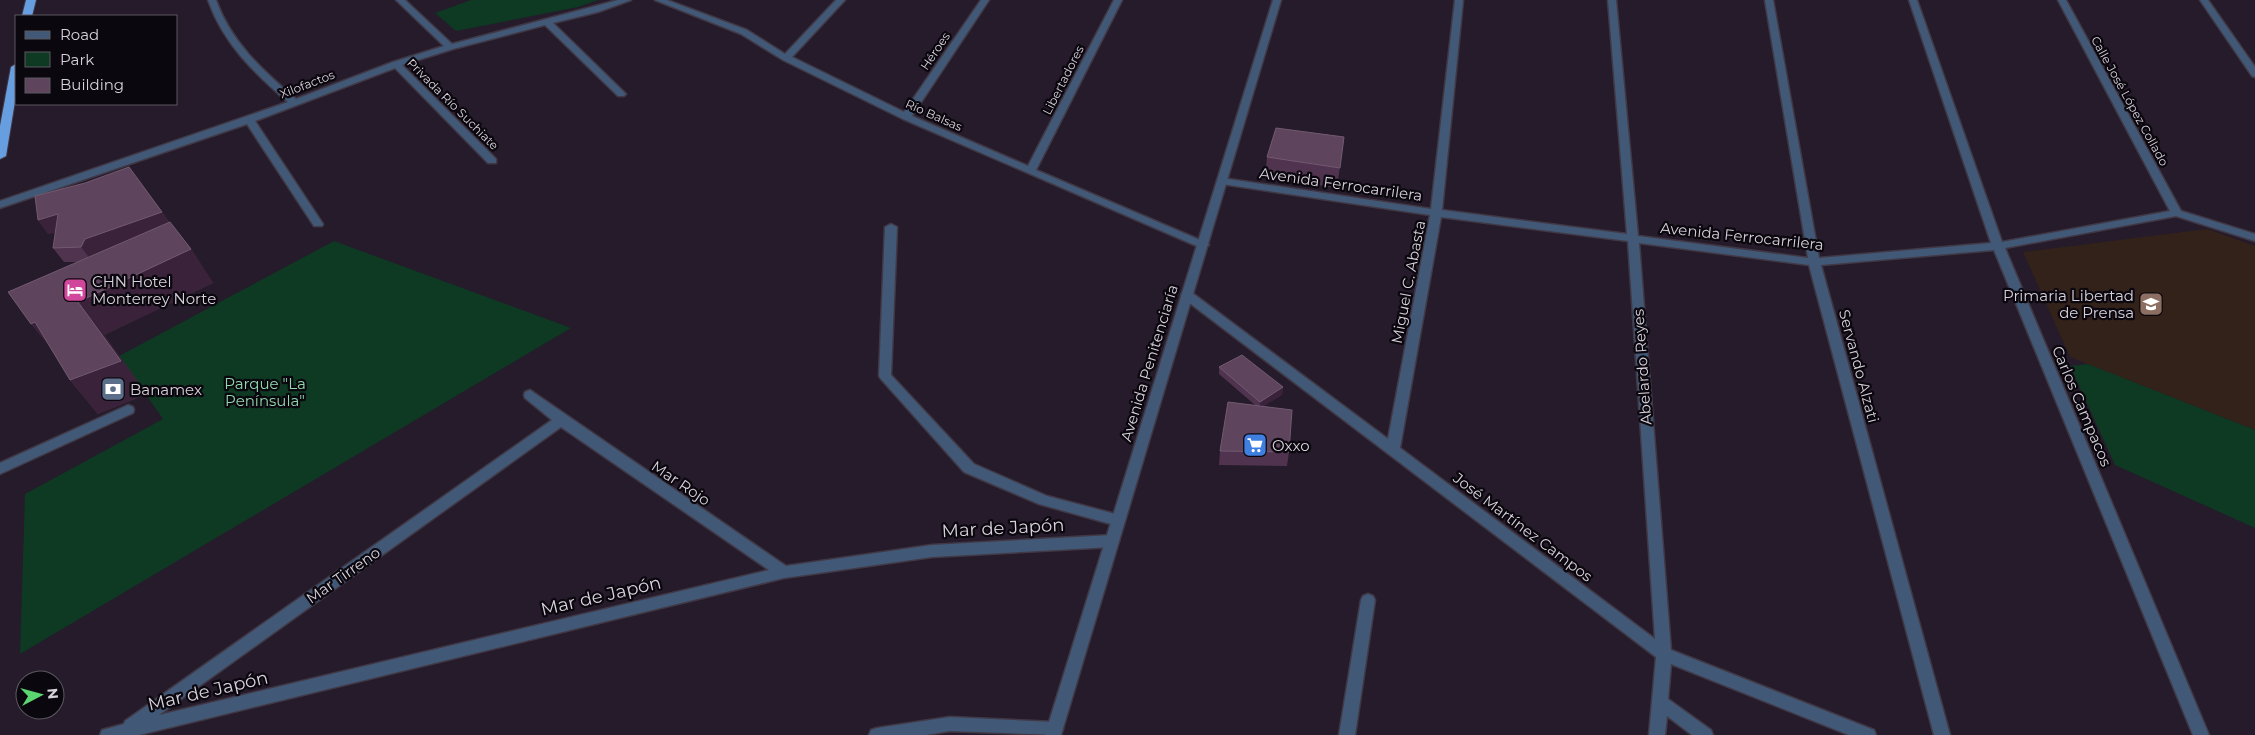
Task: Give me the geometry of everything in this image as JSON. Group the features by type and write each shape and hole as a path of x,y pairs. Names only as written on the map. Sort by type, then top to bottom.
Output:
{"highway":[{"path":"27,15 31,0"},
{"path":"0,156 15,74"}],"street":[{"path":"212,0 225,29 242,52 264,76 294,102"},
{"path":"400,0 450,47"},
{"name":"Xilofactos","path":"0,205 249,120 396,64 450,47 627,0"},
{"name":"Río Balsas","path":"659,0 744,32 786,58 906,117 1203,245"},
{"path":"786,58 841,0"},
{"name":"Héroes","path":"906,117 985,0"},
{"name":"Libertadores","path":"1030,172 1118,0"},
{"name":"Avenida Penitenciaría","path":"1054,732 1277,0"},
{"name":"Miguel C. Abasta","path":"1392,449 1436,213 1459,0"},
{"name":"Abelardo Reyes","path":"1612,0 1633,238 1664,654 1657,735"},
{"name":"Servando Alzati","path":"1769,0 1814,262 1942,735"},
{"name":"Carlos Campacos","path":"1913,0 1998,246 2201,735"},
{"name":"Calle José López Collado","path":"2062,0 2177,213"},
{"path":"2204,0 2255,74"},
{"path":"547,22 621,94"},
{"name":"Privada Río Suchiate","path":"396,64 492,161"},
{"path":"249,120 318,224"},
{"name":"Avenida Ferrocarrilera","path":"1222,181 1436,213 1814,262 1998,246 2177,213 2255,238"},
{"path":"891,227 885,376 969,468 1044,500 1118,520"},
{"name":"José Martínez Campos","path":"1186,295 1664,654 1868,735"},
{"name":"Mar Rojo","path":"530,395 560,420 784,572"},
{"path":"0,469 128,410"},
{"name":"Mar Tirreno","path":"125,730 560,420"},
{"name":"Mar de Japón","path":"108,735 784,572 932,551 1112,541"},
{"path":"1347,735 1368,600"},
{"path":"1659,700 1705,735"},
{"path":"877,735 922,726 950,724 980,724 1054,732"}],"shaded area":[{"name":"Primaria Libertad de Prensa","path":"2207,229 2255,246 2255,430 2070,357 2023,252"}],"green space":[{"path":"471,0 598,0 578,7 456,31 435,13"},
{"name":"Parque \"La Península\"","path":"334,241 571,328 20,654 25,494 163,419 119,356"},
{"path":"2088,364 2255,430 2255,528 2115,465 2070,366"}],"building":[{"path":"1276,128 1344,137 1340,168 1267,157"},
{"path":"129,167 162,212 85,239 81,247 53,248 58,214 38,220 35,196 85,183"},
{"path":"170,222 191,249 78,302 121,361 70,380 35,322 31,324 8,292"},
{"path":"1242,355 1283,387 1260,402 1219,367"},
{"name":"Oxxo","path":"1228,402 1292,410 1289,452 1220,451"}],"place":[{"name":"CHN Hotel Monterrey Norte","path":"75,290"},
{"name":"Primaria Libertad de Prensa","path":"2151,304"},
{"name":"Banamex","path":"113,389"},
{"name":"Oxxo","path":"1255,445"}]}
